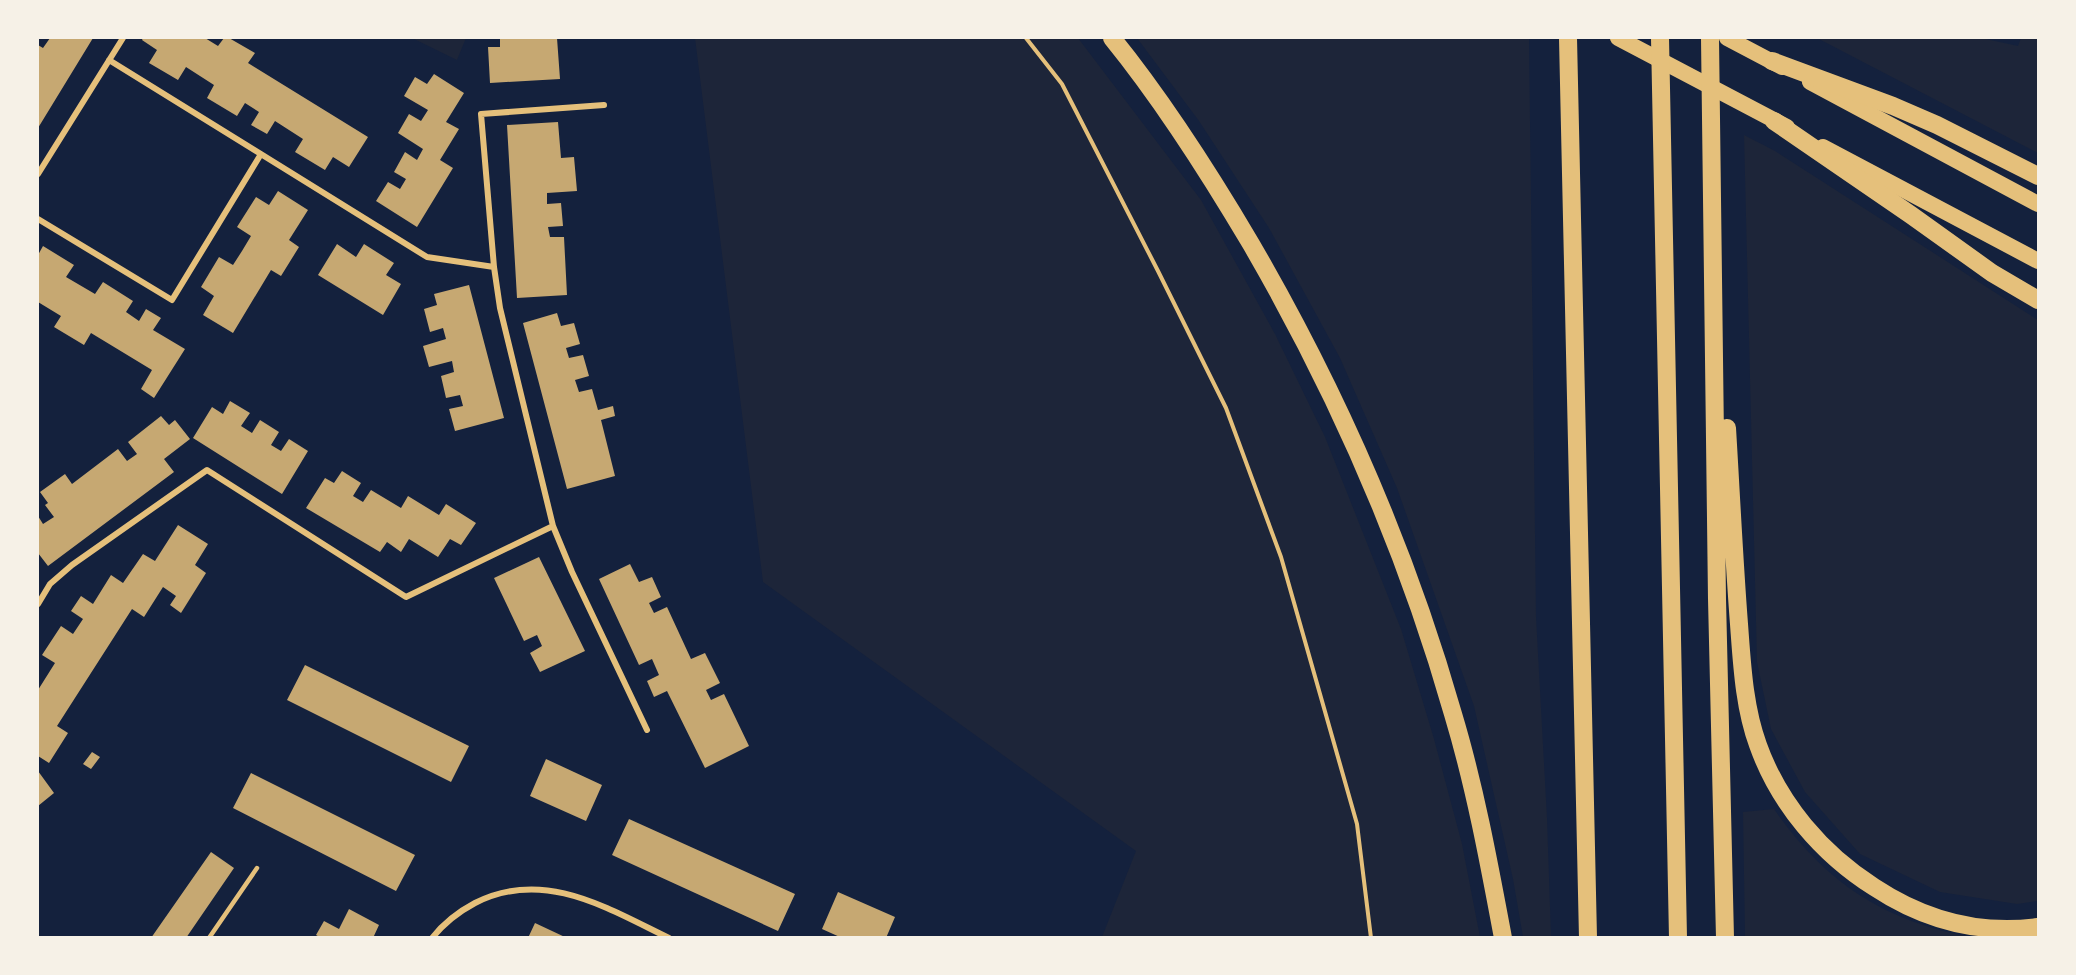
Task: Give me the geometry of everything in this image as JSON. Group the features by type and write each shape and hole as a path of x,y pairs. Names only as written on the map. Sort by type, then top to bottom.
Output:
{"highway":[{"path":"1112,38 1181,132 1239,225 1296,326 1365,467 1427,632 1454,715 1491,868 1503,938"},
{"path":"1568,38 1588,938"},
{"path":"1618,38 2038,261"},
{"path":"1660,38 1678,938"},
{"path":"1710,38 1725,938"},
{"path":"1727,38 2038,204"},
{"path":"1772,62 1929,121 2038,176"},
{"path":"1774,121 1992,273 2038,300"},
{"path":"1713,239 1743,672 1749,716 1775,783 1796,815 1834,858 1848,870 1913,910 1951,923 1997,929 2038,927"}],"street":[{"path":"38,174 123,38"},
{"path":"109,60 427,257 494,267"},
{"path":"604,105 481,114 494,267 500,308 553,526 567,562 647,730"},
{"path":"38,219 172,300 261,154"},
{"path":"38,604 50,585 72,565 207,470 406,597 553,526"},
{"path":"432,938 451,918 487,897 525,889 546,889 588,900 669,938"}],"lane":[{"path":"209,938 257,868"}],"path":[{"path":"1026,38 1062,84 1226,408 1281,556 1357,824 1371,938"}],"shaded area":[{"path":"412,38 466,38 457,60"},
{"path":"695,38 1078,38 1201,200 1275,334 1325,437 1401,629 1462,844 1480,937 1102,937 1136,851 763,582"},
{"path":"1137,38 1529,38 1536,617 1551,937 1523,937 1513,879 1474,706 1397,488 1340,358 1269,228 1199,121"},
{"path":"1817,38 1981,38 2018,46 2021,38 2038,38 2038,153"},
{"path":"1744,135 1775,151 2038,320 2038,901 2017,904 1940,892 1860,854 1805,792 1771,729 1757,662"},
{"path":"1774,809 1793,835 1814,857 1858,894 1909,920 1938,930 1970,937 1745,937 1743,812"}],"building":[{"path":"50,38 93,38 38,128 38,45 43,48"},
{"path":"143,38 205,38 218,46 224,38 229,38 255,53 248,63 368,137 349,167 333,157 325,170 295,152 303,139 275,121 267,134 251,125 259,112 245,103 237,116 207,98 214,85 186,67 178,80 149,63 157,50 142,40"},
{"path":"500,38 557,38 560,79 490,83 488,47 500,47"},
{"path":"434,74 464,93 446,122 459,129 440,160 453,168 417,227 376,201 388,182 400,189 406,179 394,172 405,152 417,160 423,149 398,133 409,114 421,121 428,110 404,96 415,77 427,84"},
{"path":"558,122 561,158 574,157 577,191 547,193 547,204 561,203 563,226 548,227 550,237 564,237 567,295 517,298 507,125"},
{"path":"278,191 308,210 289,240 299,247 281,276 271,270 233,333 203,315 214,296 201,287 219,257 233,265 242,251 251,236 237,227 256,197 269,205"},
{"path":"337,244 356,257 364,244 394,263 386,275 401,284 383,315 318,275"},
{"path":"43,246 74,265 66,277 95,294 103,282 133,301 126,312 139,321 146,309 161,318 153,330 185,349 154,398 141,389 152,370 91,333 84,345 54,327 61,316 38,302 38,255"},
{"path":"469,285 504,418 455,431 449,409 463,406 460,395 446,398 441,376 454,372 452,361 429,367 423,346 446,339 443,328 430,332 424,309 437,305 434,294"},
{"path":"557,313 561,326 574,323 580,344 566,348 569,358 583,355 589,376 575,380 579,392 592,389 598,410 613,406 615,416 601,420 615,476 567,489 523,323"},
{"path":"230,401 250,413 241,426 252,433 260,420 279,432 271,445 281,451 289,439 308,451 282,494 193,438 212,407 223,414"},
{"path":"161,416 169,425 175,420 190,439 164,459 174,472 48,566 38,553 38,516 43,524 54,517 45,505 48,503 40,492 65,474 72,484 118,449 127,461 137,454 128,442"},
{"path":"342,471 361,483 353,496 363,502 371,490 401,508 408,496 439,515 446,504 476,523 461,545 450,539 438,557 409,539 401,552 387,542 380,552 306,508 325,478 334,483"},
{"path":"178,525 208,544 195,565 206,573 181,613 170,605 176,596 163,587 144,617 132,609 57,726 68,733 49,763 38,756 38,690 55,663 42,655 61,626 73,634 83,619 71,611 81,596 93,604 111,575 123,583 143,554 155,561"},
{"path":"539,557 585,651 540,672 530,653 542,646 537,635 524,641 494,578"},
{"path":"630,564 639,582 652,577 661,597 649,603 654,613 667,607 691,659 705,653 720,683 706,690 711,700 724,694 749,746 705,768 667,691 654,697 647,681 659,675 652,659 639,665 599,579"},
{"path":"305,665 469,746 451,782 287,700"},
{"path":"92,752 100,757 91,769 83,764"},
{"path":"546,759 602,785 586,821 530,796"},
{"path":"38,771 54,793 38,806"},
{"path":"251,773 415,855 396,891 233,808"},
{"path":"629,819 795,894 778,931 612,855"},
{"path":"211,852 234,868 186,938 151,938"},
{"path":"838,892 895,917 886,938 842,938 822,929"},
{"path":"349,909 379,925 373,938 321,938 316,935 324,921 339,929"},
{"path":"535,923 567,938 528,938"}]}
